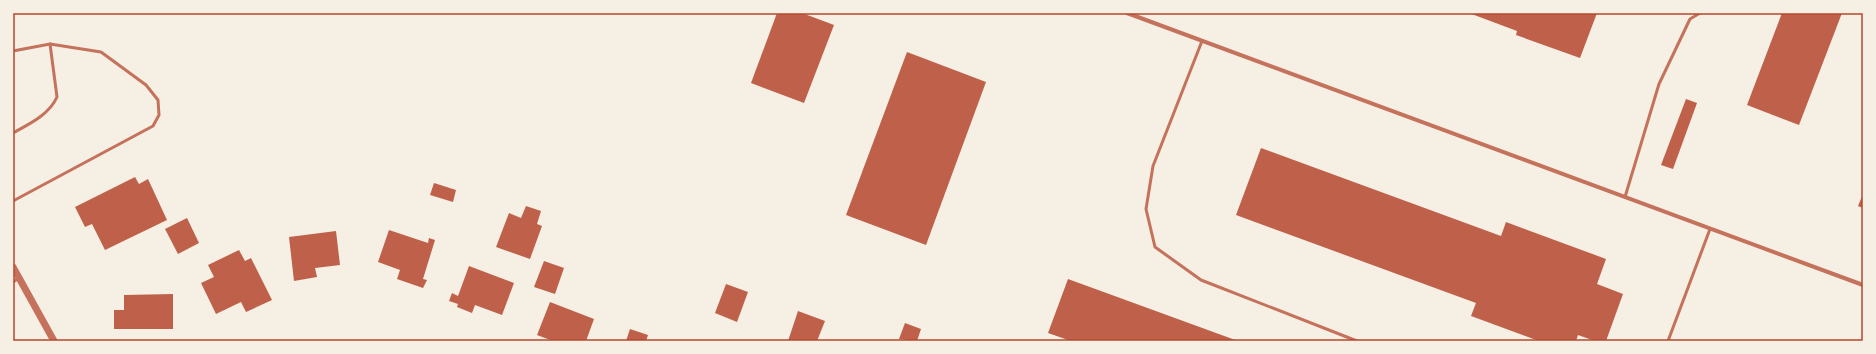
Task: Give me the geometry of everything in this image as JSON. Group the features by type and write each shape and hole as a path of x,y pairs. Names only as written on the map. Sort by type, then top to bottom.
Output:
{"street":[{"path":"1127,13 1863,285"},
{"path":"13,267 16,280 54,341"}],"lane":[{"path":"1624,197 1660,84 1690,19 1700,13"},
{"path":"1202,41 1153,166 1146,209 1155,247 1201,280 1357,341"},
{"path":"13,133 34,121 54,104 57,97 50,44"},
{"path":"13,51 50,44 101,52 146,85 158,100 159,115 153,126 13,201"},
{"path":"1668,341 1710,229"}],"building":[{"path":"777,13 802,13 834,25 804,103 751,83"},
{"path":"1469,13 1597,13 1580,58 1516,35 1517,31"},
{"path":"1782,13 1842,13 1799,125 1747,105"},
{"path":"907,52 986,82 926,245 846,215"},
{"path":"1686,99 1697,103 1673,169 1661,165"},
{"path":"1261,148 1501,236 1506,222 1606,259 1597,284 1623,294 1606,341 1595,341 1578,335 1576,341 1539,341 1471,316 1476,303 1236,215"},
{"path":"135,177 139,184 148,179 167,220 105,250 92,224 85,227 75,207"},
{"path":"434,183 456,190 453,202 430,195"},
{"path":"1863,194 1863,208 1858,206"},
{"path":"526,206 541,211 537,224 542,226 530,259 496,247 509,213 521,218"},
{"path":"187,218 199,243 178,254 165,229"},
{"path":"389,230 428,243 429,238 435,240 423,279 427,280 423,288 397,279 400,270 378,262"},
{"path":"336,231 340,265 315,268 317,277 294,281 289,237"},
{"path":"239,250 245,261 251,258 272,300 246,312 241,302 216,314 201,283 214,277 208,265"},
{"path":"544,261 564,268 555,294 534,287"},
{"path":"469,266 514,283 502,315 475,305 472,313 457,307 458,304 449,301 452,293 458,296"},
{"path":"1068,279 1238,341 1071,341 1048,333"},
{"path":"726,284 748,292 737,322 715,313"},
{"path":"173,294 173,329 114,329 114,310 124,310 124,295"},
{"path":"550,302 594,319 586,341 553,341 537,335"},
{"path":"798,311 825,321 817,341 788,341"},
{"path":"905,323 921,329 917,341 899,339"},
{"path":"630,329 648,335 646,341 626,341"}]}
